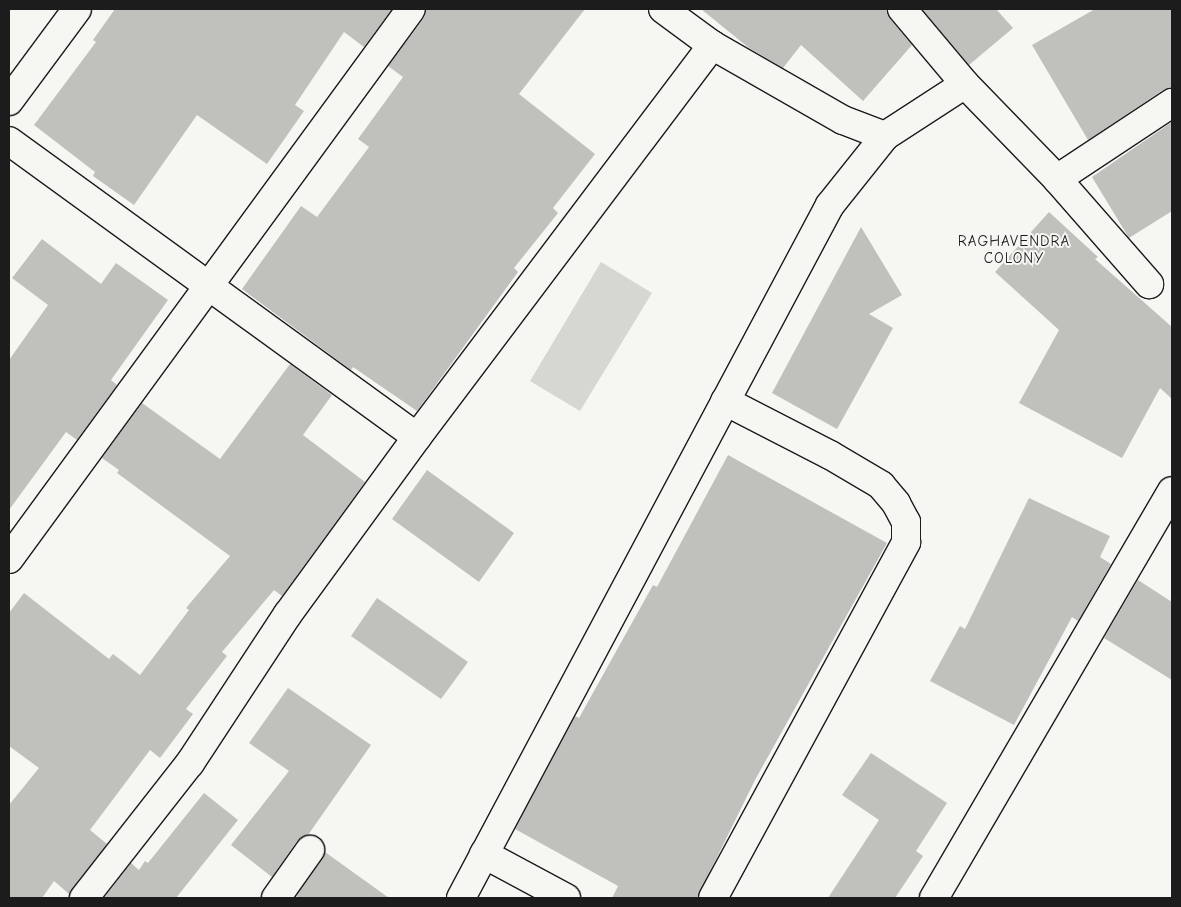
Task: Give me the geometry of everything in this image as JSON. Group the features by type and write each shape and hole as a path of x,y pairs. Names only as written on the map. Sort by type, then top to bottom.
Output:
{"street":[{"path":"9,101 77,9"},
{"path":"9,560 207,285 411,9"},
{"path":"663,9 712,45 843,120 886,136"},
{"path":"902,9 965,84 1057,179 1149,284"},
{"path":"84,898 190,763 288,614 417,437 712,45"},
{"path":"461,898 830,205 886,136 965,84"},
{"path":"1057,179 1172,103"},
{"path":"9,141 417,437"},
{"path":"713,898 906,542 906,522 896,502 881,486 830,455 725,401"},
{"path":"936,897 1172,491"},
{"path":"276,898 310,850"},
{"path":"484,854 566,898"}],"shaded area":[{"path":"601,262 652,293 580,411 530,381"}],"building":[{"path":"115,9 392,9 364,47 344,32 295,105 304,111 267,164 197,115 134,205 93,176 95,172 34,125 96,42 93,40"},
{"path":"426,9 585,9 519,94 595,154 553,208 558,213 514,268 518,272 417,411 353,367 351,370 242,289 301,206 317,217 369,147 358,139 403,77 388,66 424,18"},
{"path":"701,9 887,9 890,19 912,45 863,101 801,45 783,68 749,48"},
{"path":"922,9 996,9 1013,28 969,65"},
{"path":"1095,9 1172,9 1172,88 1163,90 1088,140 1032,45"},
{"path":"1172,122 1172,211 1129,238 1092,177"},
{"path":"1049,212 1098,257 1095,259 1172,327 1172,399 1160,388 1122,458 1019,403 1059,330 995,272"},
{"path":"861,227 902,295 869,314 893,328 837,429 772,393"},
{"path":"42,239 101,284 116,263 168,300 111,380 117,385 77,440 66,432 9,510 9,360 48,305 12,278"},
{"path":"290,364 332,395 303,435 365,482 282,596 274,590 222,652 227,656 186,709 193,714 160,758 150,750 90,830 107,844 69,894 54,881 42,898 9,898 9,805 39,768 9,746 9,613 24,593 109,659 113,654 140,675 189,610 186,608 230,556 117,473 119,470 102,458 142,403 220,459"},
{"path":"728,455 887,543 755,780 697,898 612,898 618,886 515,829 575,716 579,718 653,585 657,587"},
{"path":"427,470 514,533 479,582 392,519"},
{"path":"1029,498 1110,536 1100,557 1111,564 1078,621 1072,617 1014,725 930,681 960,626 965,629"},
{"path":"1138,580 1172,602 1172,680 1104,638"},
{"path":"377,598 468,662 441,699 351,636"},
{"path":"288,688 371,745 308,835 297,841 272,877 231,845 289,771 249,743"},
{"path":"871,753 947,803 916,851 923,856 895,898 828,898 879,820 842,795"},
{"path":"204,793 238,820 176,898 104,898 131,863 139,870 145,861 148,863"},
{"path":"325,852 389,898 299,898 296,896"}],"district":[{"name":"RAGHAVENDRA COLONY","path":"1014,250"}]}
